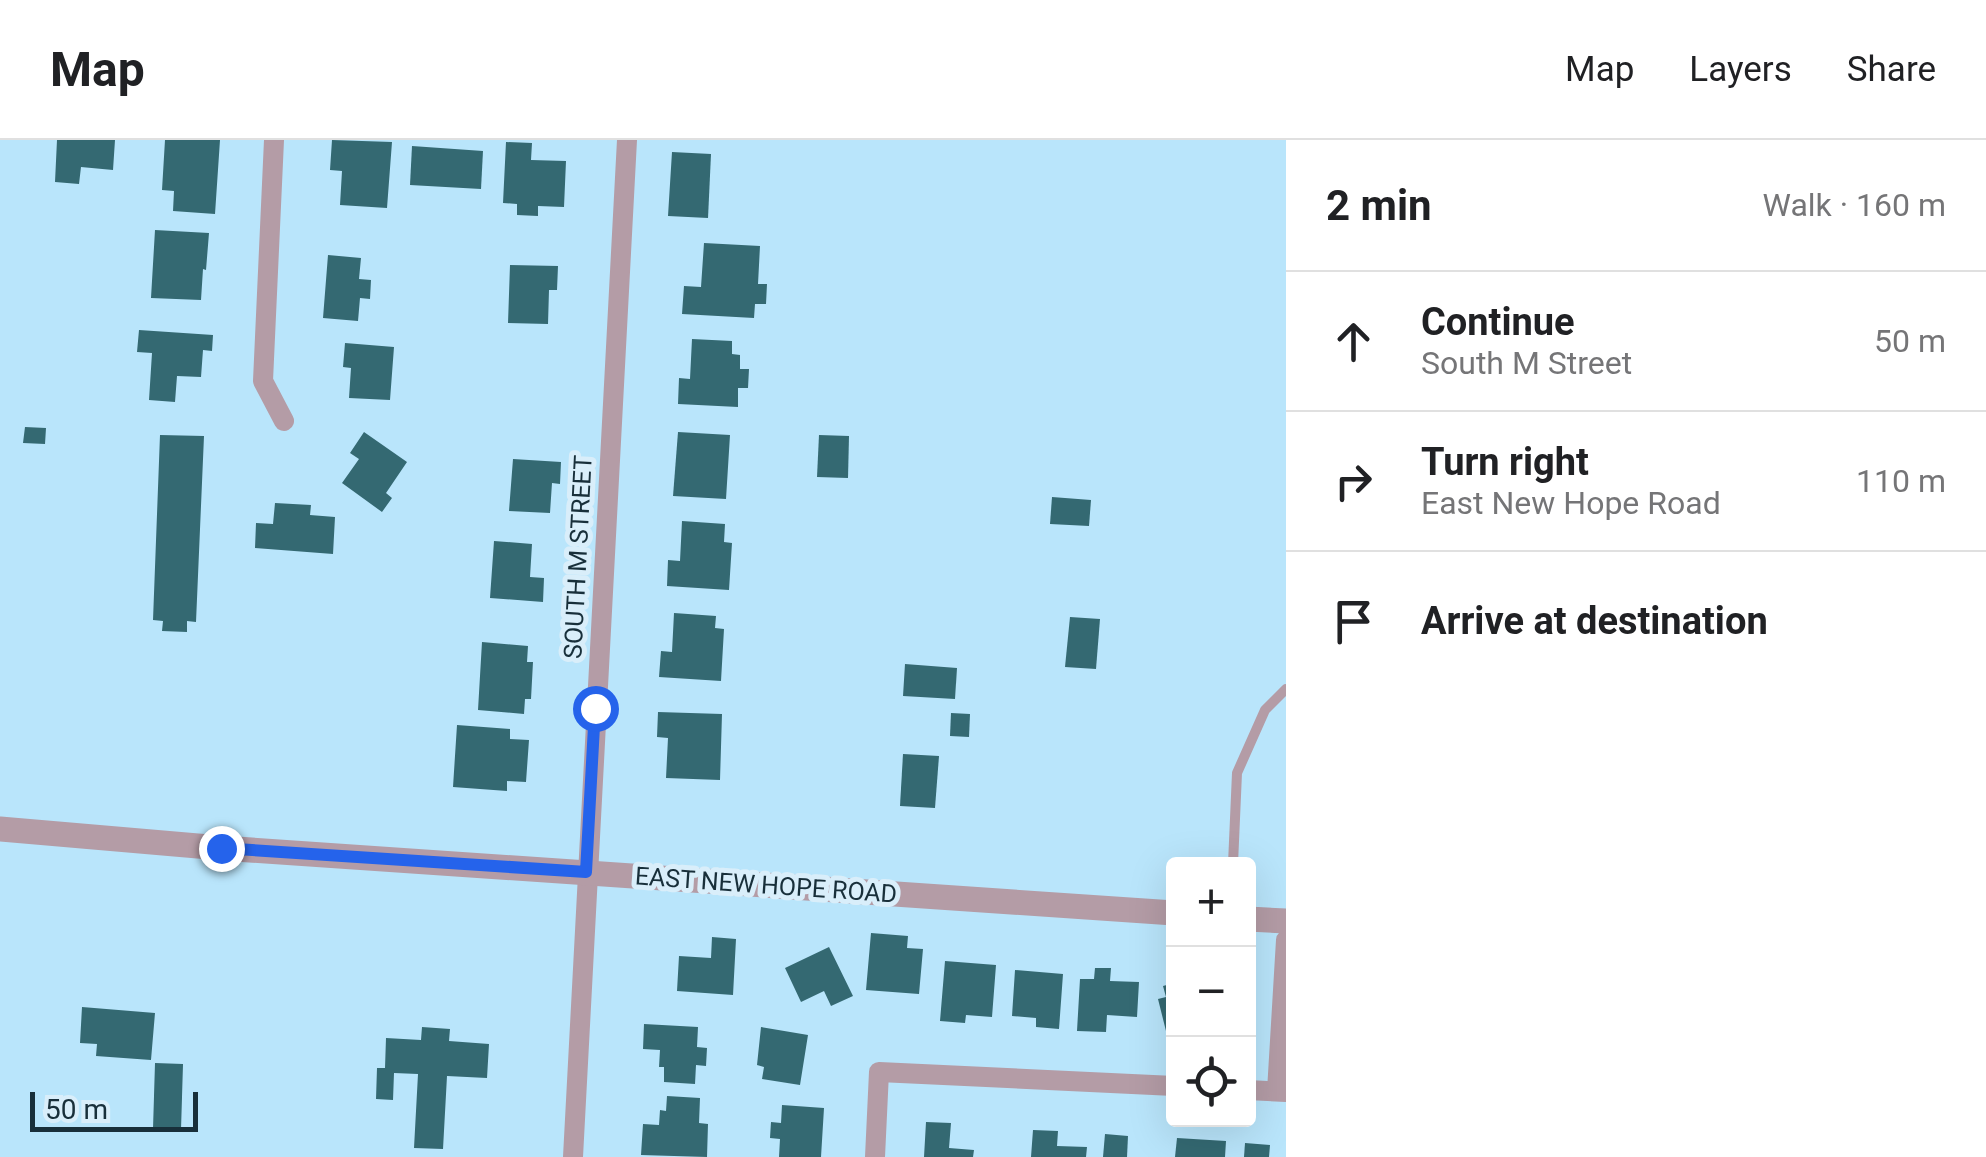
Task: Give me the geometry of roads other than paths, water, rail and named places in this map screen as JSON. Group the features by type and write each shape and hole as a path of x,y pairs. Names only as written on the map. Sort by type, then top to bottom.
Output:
{"street":[{"path":"274,140 263,381 284,421"},
{"name":"SOUTH M STREET","path":"572,1157 627,140"},
{"name":"EAST NEW HOPE ROAD","path":"0,829 1166,913"},
{"path":"1256,920 1286,922"},
{"path":"1256,1090 1281,1092 1286,940"},
{"path":"875,1157 879,1072 1166,1086"}],"lane":[{"path":"1233,857 1238,773 1266,710 1286,689"}]}
